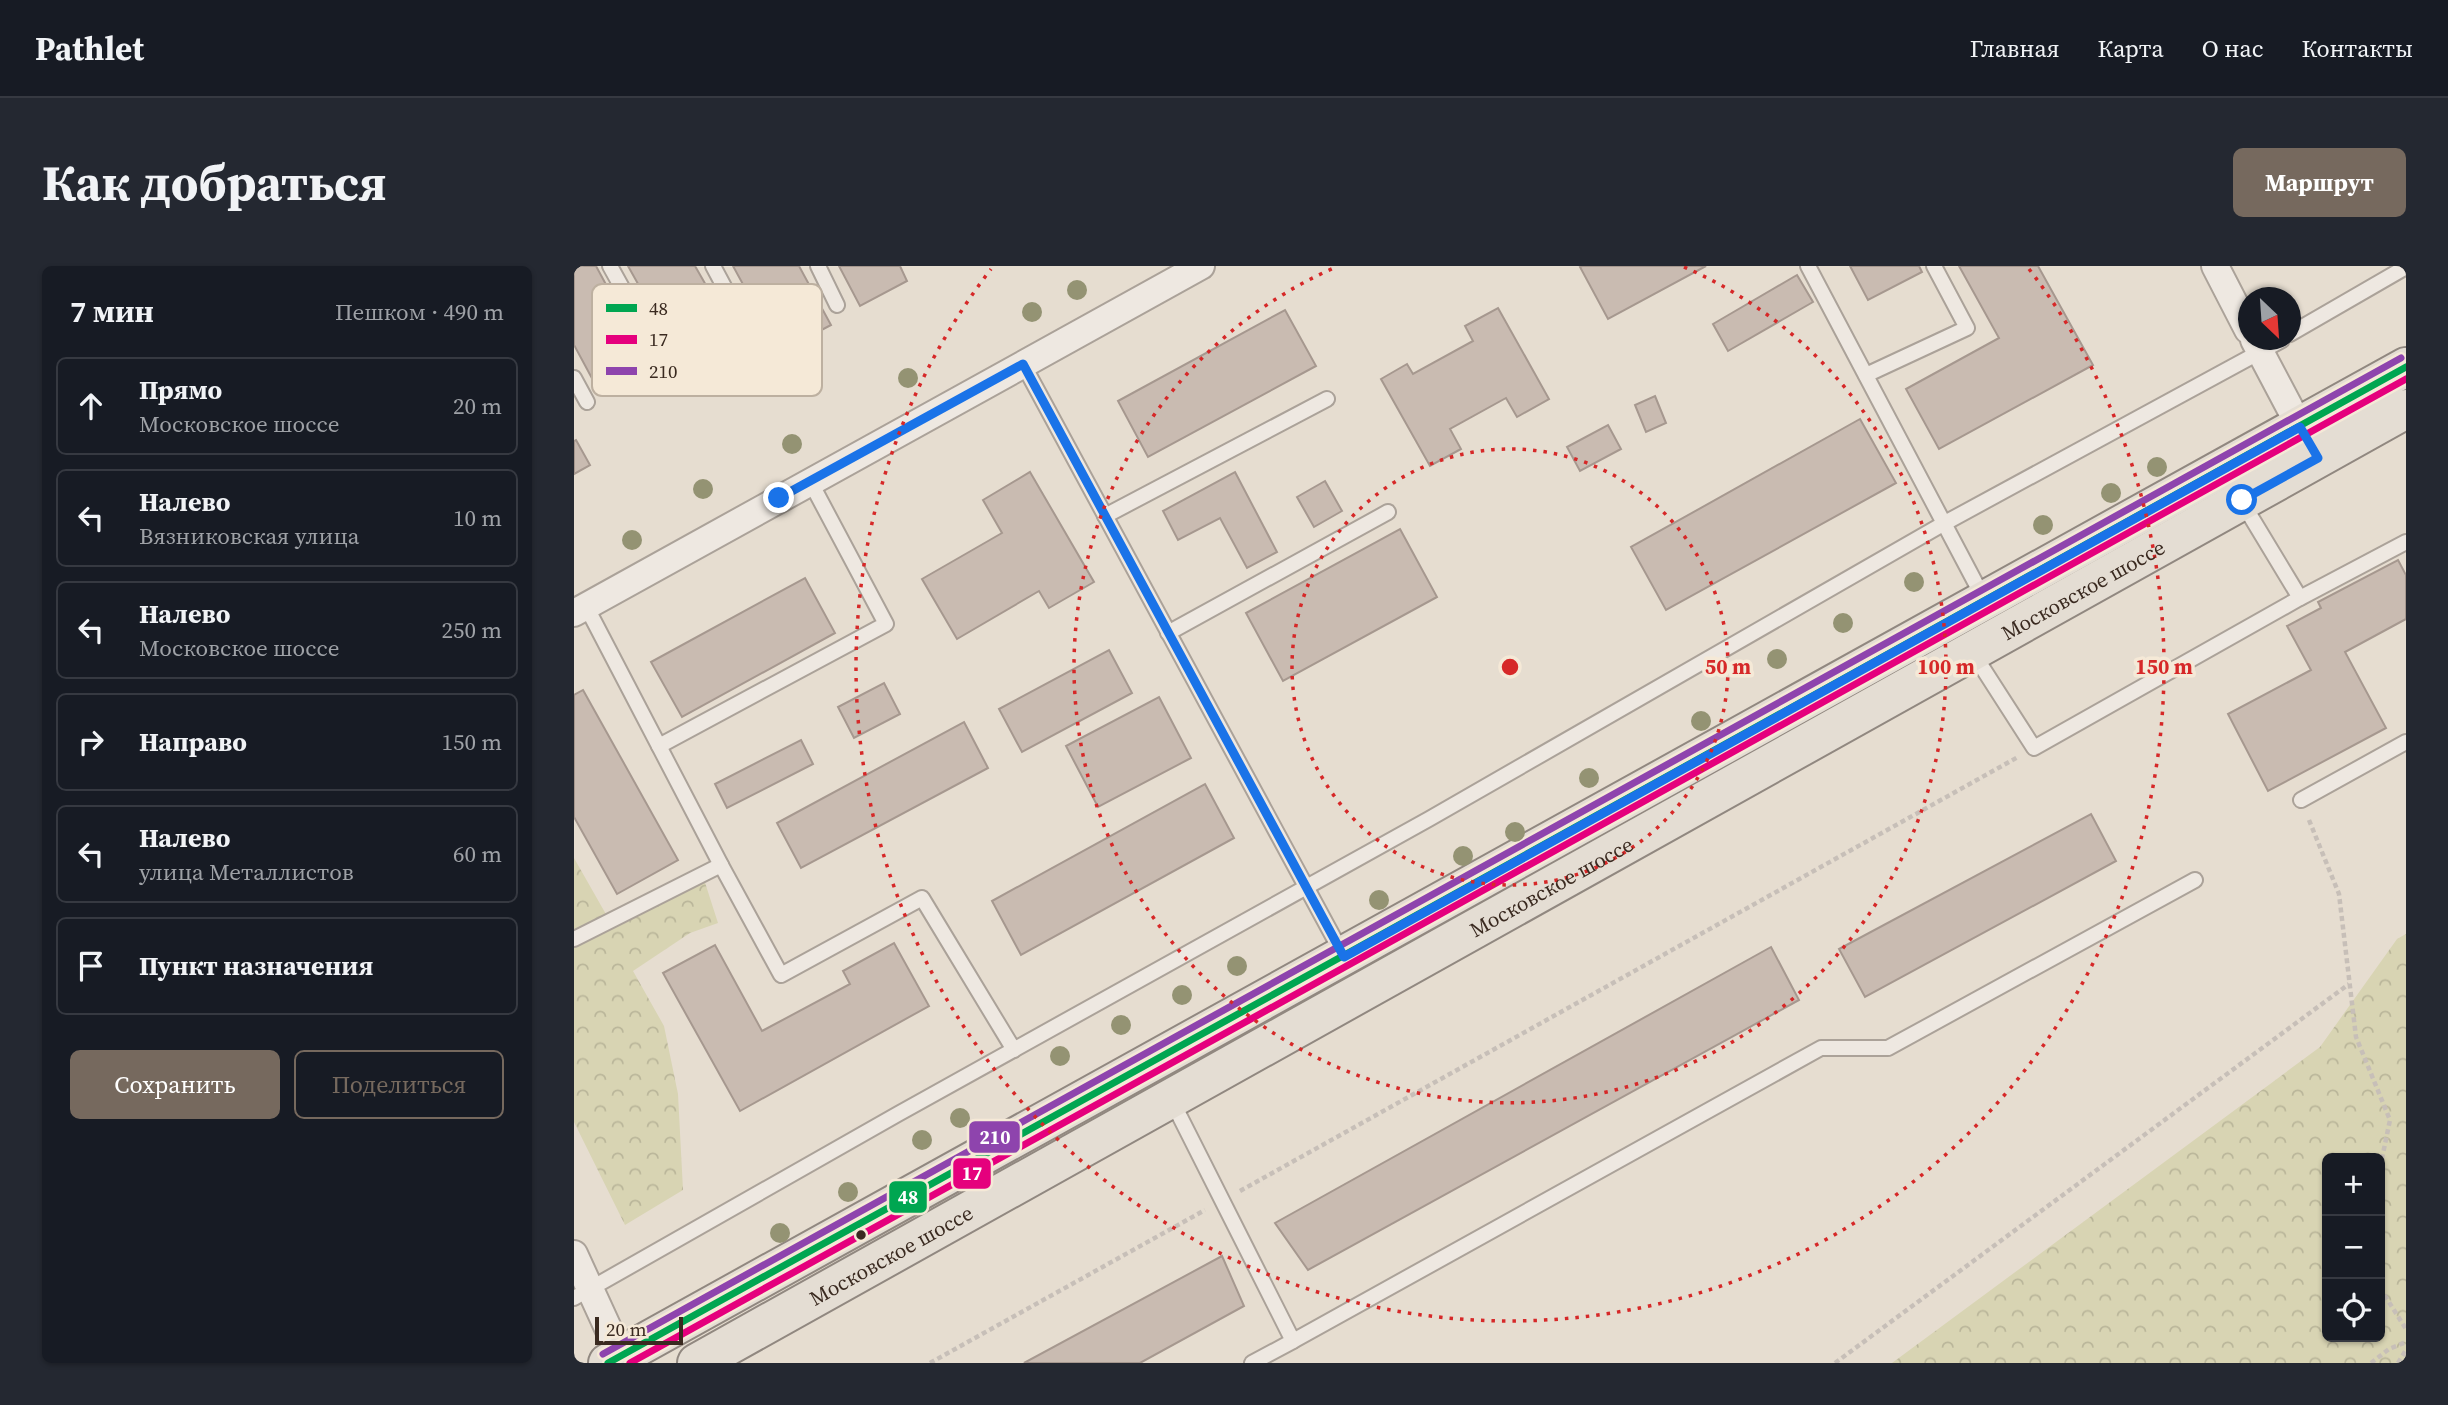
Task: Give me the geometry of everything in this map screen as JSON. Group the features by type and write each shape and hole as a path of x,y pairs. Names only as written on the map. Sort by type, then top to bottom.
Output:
{"main road":[{"name":"Московское шоссе","path":"697,1363 2242,500 2309,442 2406,367"},
{"name":"Московское шоссе","path":"617,1361 1985,601 2309,442 2406,409"}],"street":[{"path":"580,609 1201,266"},
{"path":"2215,266 2238,303"},
{"path":"2266,350 2309,442"},
{"path":"574,1254 582,1293 617,1361"}],"lane":[{"path":"610,266 620,284"},
{"path":"713,266 723,284"},
{"path":"818,266 837,305"},
{"path":"1808,266 1985,601"},
{"path":"1866,375 1967,328 1934,266"},
{"path":"2301,328 2406,267"},
{"path":"582,1293 1429,820 2244,350"},
{"path":"1023,364 1344,957"},
{"path":"574,378 587,402"},
{"path":"1105,516 1327,399"},
{"path":"659,746 886,624 810,481"},
{"path":"2242,500 2300,598"},
{"path":"1168,633 1388,512"},
{"path":"1972,651 2034,748 2300,598 2406,542"},
{"path":"580,609 659,746 781,975 922,898 1014,1050"},
{"path":"2301,800 2406,742"},
{"path":"574,939 721,865"},
{"path":"1252,1363 1821,1048 1888,1048 2195,880"},
{"path":"1171,1099 1293,1341"}],"path":[{"path":"930,1363 2034,748"},
{"path":"2301,800 2339,894 2356,1037 2390,1120 2383,1153"},
{"path":"1835,1363 2349,984"},
{"path":"2385,1295 2406,1329"},
{"path":"2371,1363 2389,1349 2406,1342"},
{"path":"2398,1363 2406,1349"}],"green space":[{"path":"574,858 607,916 701,870 718,923 690,933 633,971 664,1026 678,1094 683,1190 625,1225 574,1122"},
{"path":"2406,934 2406,1363 1892,1363 2320,1047 2397,939"}],"building":[{"path":"574,266 596,266 606,284 592,284 592,378 574,345"},
{"path":"628,266 695,266 705,284 638,284"},
{"path":"733,266 799,266 809,284 743,284"},
{"path":"839,266 900,266 907,281 860,306"},
{"path":"1706,266 1608,319 1580,267"},
{"path":"1850,266 1919,266 1922,272 1868,300"},
{"path":"1959,266 2038,266 2093,365 1939,449 1906,389 1999,338"},
{"path":"1797,275 1813,302 1728,351 1713,324"},
{"path":"822,308 831,325 822,330"},
{"path":"1498,308 1549,399 1517,417 1506,398 1450,429 1461,449 1430,466 1381,379 1407,364 1413,374 1473,341 1465,326"},
{"path":"1285,310 1316,366 1148,457 1118,401"},
{"path":"1655,396 1666,423 1646,432 1635,405"},
{"path":"1860,419 1896,483 1666,610 1631,547"},
{"path":"1608,425 1621,449 1580,471 1567,447"},
{"path":"576,440 590,465 574,474 574,441"},
{"path":"1030,472 1094,582 1049,608 1039,591 957,639 922,579 1002,533 983,500"},
{"path":"1235,472 1277,552 1247,568 1220,518 1178,540 1163,511"},
{"path":"1325,481 1342,511 1314,527 1297,497"},
{"path":"1400,529 1437,597 1283,681 1246,613"},
{"path":"2398,560 2406,575 2406,619 2345,652 2386,728 2268,791 2228,714 2311,670 2287,626 2321,608 2318,602"},
{"path":"805,578 835,633 682,717 651,662"},
{"path":"1109,650 1132,693 1022,752 999,709"},
{"path":"884,683 900,714 854,738 838,707"},
{"path":"583,690 678,860 617,894 574,817 574,695"},
{"path":"1159,697 1191,758 1098,807 1066,746"},
{"path":"964,722 988,768 801,868 777,823"},
{"path":"801,740 813,764 727,808 715,784"},
{"path":"1205,784 1234,838 1021,955 992,901"},
{"path":"2091,814 2116,861 1865,997 1839,949"},
{"path":"894,943 929,1006 740,1111 663,973 715,945 762,1031 850,984 843,971"},
{"path":"1771,947 1799,1000 1308,1270 1275,1223"},
{"path":"1222,1256 1244,1306 1140,1363 1024,1363"}],"transit line":[{"name":"210","path":"603,1354 2401,358"},
{"name":"48","path":"608,1363 2406,367"},
{"name":"17","path":"630,1363 2406,379"}],"route":[{"path":"779,498 1023,364 1344,957 2300,427 2318,458 2242,500"}]}
